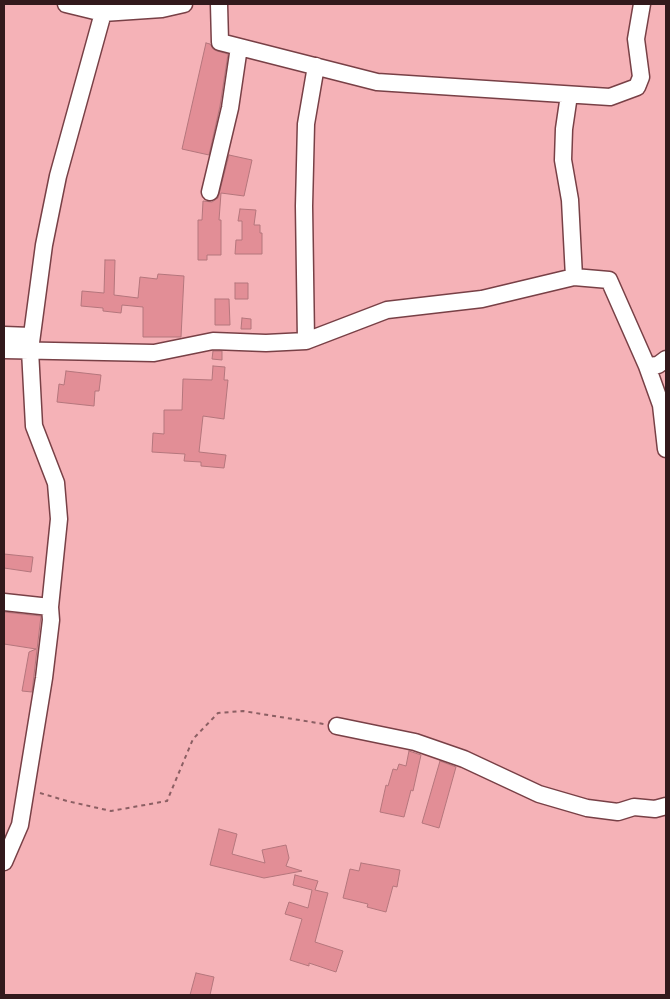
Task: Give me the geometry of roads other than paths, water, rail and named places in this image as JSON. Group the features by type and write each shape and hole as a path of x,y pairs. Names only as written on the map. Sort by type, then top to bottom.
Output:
{"street":[{"path":"66,4 103,13 162,9 184,4"},
{"path":"219,4 220,42 377,82 610,97 637,87 641,77 636,39 642,4"},
{"path":"4,862 20,825 44,678 51,620 50,607 59,519 56,483 34,426 30,343 44,245 58,176 103,13"},
{"path":"210,192 230,108 240,47"},
{"path":"306,341 304,206 306,124 316,66"},
{"path":"570,95 564,129 563,160 570,200 574,277"},
{"path":"4,335 30,343 154,353 213,341 266,343 306,341 387,310 482,299 574,277 609,280 647,366 661,405 666,449"},
{"path":"4,350 30,343"},
{"path":"647,366 658,365 666,359"},
{"path":"4,602 50,607"},
{"path":"337,726 415,742 464,759 539,794 586,808 618,812 634,808 666,806"}]}
